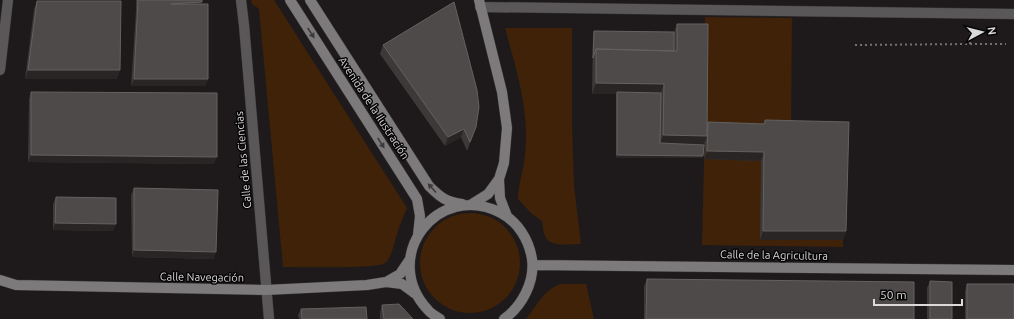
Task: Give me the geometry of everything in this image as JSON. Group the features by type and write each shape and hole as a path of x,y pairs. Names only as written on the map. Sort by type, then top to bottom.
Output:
{"street":[{"path":"0,70 8,0"},
{"name":"Calle de las Ciencias","path":"241,0 269,319"},
{"name":"Avenida de la Ilustración","path":"290,0 417,199 420,216 418,235"},
{"name":"Avenida de la Ilustración","path":"310,0 429,186 440,196 450,202 491,208 507,216"},
{"path":"440,319 429,311 417,295 411,279 410,259 414,244 418,235 427,223 435,216 452,208 469,205 488,194 499,179 504,163 507,128 502,92 479,3 1014,14"},
{"path":"499,179 500,198 507,216 520,229 530,248 533,265 528,291 516,309 506,318"},
{"name":"Calle Navegación","path":"386,282 400,274 410,259"},
{"name":"Calle de la Agricultura","path":"533,265 1014,270"},
{"path":"0,280 2,282 16,285"},
{"name":"Calle Navegación","path":"16,285 266,290 367,285 386,282 402,284 417,295"},
{"path":"0,289 16,285"}],"path":[{"path":"970,44 972,13"},
{"path":"855,45 1006,44"}],"shaded area":[{"path":"251,0 274,0 407,208 391,253 385,263 379,265 354,267 283,267 259,9 252,4"},
{"path":"705,17 792,18 791,129 843,240 843,247 702,245 705,121"},
{"path":"505,28 572,28 572,127 574,186 581,244 556,244 548,240 544,234 542,221 531,213 518,199 525,154 526,122 521,90"},
{"path":"470,213 480,214 498,221 512,235 519,253 519,273 512,291 498,305 480,312 470,313 460,312 442,305 428,291 421,273 420,263 421,253 428,235 442,221 460,214"},
{"path":"561,284 586,284 594,319 526,319 545,294 555,286"}],"building":[{"path":"138,0 202,0 202,2 171,4 208,4 208,79 134,79"},
{"path":"37,1 121,1 120,70 28,70"},
{"path":"454,2 477,90 479,107 476,127 470,142 464,129 448,137 383,45"},
{"path":"677,24 708,24 707,136 663,135 664,84 596,83 596,49 677,51"},
{"path":"594,31 674,32 674,51 596,49 593,58"},
{"path":"31,92 217,93 217,157 31,155"},
{"path":"617,92 661,93 660,143 704,145 703,156 617,155"},
{"path":"765,120 849,122 846,231 763,231 764,152 707,151 708,122 765,124"},
{"path":"134,188 218,190 216,252 134,250"},
{"path":"56,197 116,198 116,224 55,223"},
{"path":"647,279 914,282 914,319 646,319"},
{"path":"930,281 952,282 952,319 930,319"},
{"path":"967,284 1014,284 1014,319 967,319"},
{"path":"399,304 413,319 384,319 382,305"},
{"path":"366,307 367,319 302,319 301,309"}]}
